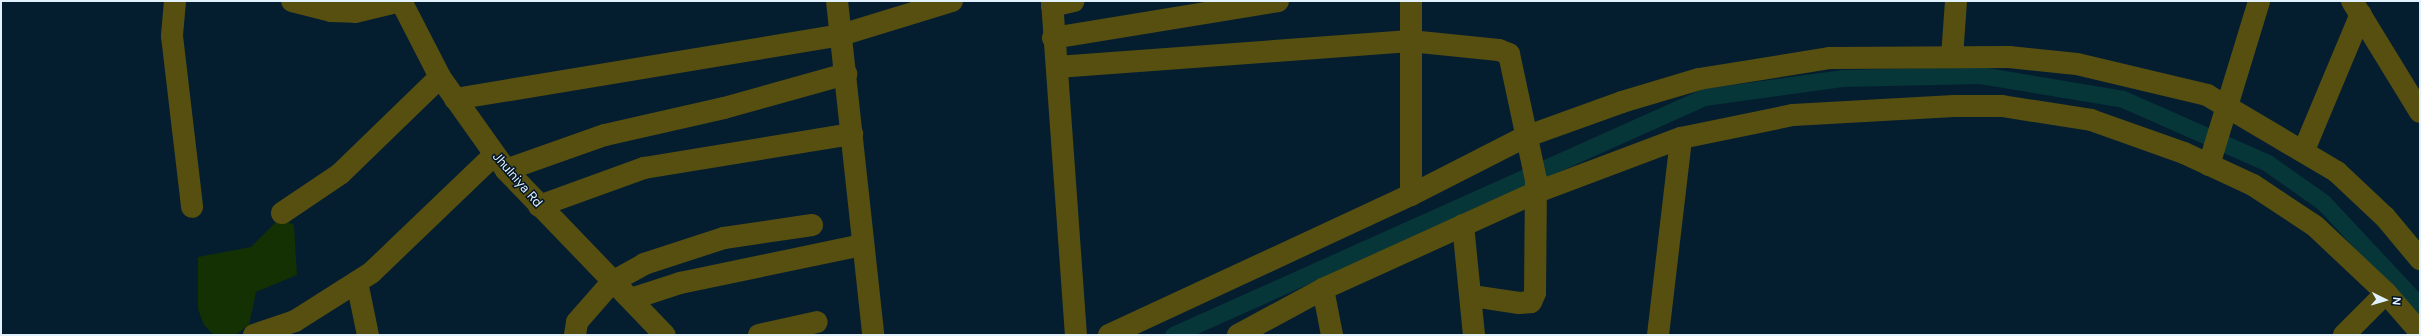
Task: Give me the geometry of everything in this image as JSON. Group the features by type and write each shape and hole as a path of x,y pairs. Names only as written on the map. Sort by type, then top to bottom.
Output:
{"street":[{"path":"175,1 172,36 192,208"},
{"path":"292,1 331,11 355,12 401,1"},
{"name":"Jhulniya Rd","path":"401,1 440,77 500,163 539,206 665,335"},
{"path":"837,1 846,74 862,245 873,335"},
{"path":"455,99 841,35 952,1"},
{"path":"1073,1 1052,4 1076,335"},
{"path":"1054,38 1278,1"},
{"path":"1411,1 1411,195"},
{"path":"1952,57 1956,1"},
{"path":"2211,158 2225,117 2259,1"},
{"path":"2304,150 2356,8"},
{"path":"2356,8 2420,112"},
{"path":"1057,68 1410,41 1499,50 1509,54 1537,186 1535,293 1531,302 1472,296"},
{"path":"1109,335 1411,195 1622,102 1699,79 1830,58 2009,57 2077,64 2207,95 2225,117 2304,150 2338,172 2385,217 2420,258"},
{"path":"254,335 287,328 357,282 399,249 500,163 605,135 724,108 846,74"},
{"path":"282,213 340,174 440,77"},
{"path":"1238,335 1323,289 1463,225 1537,186 1681,138 1793,115 1864,108 2002,106 2091,120 2128,130 2211,158 2315,226 2386,293 2420,332"},
{"path":"539,206 644,168 852,134"},
{"path":"1658,335 1681,138"},
{"path":"575,335 577,322 612,282 644,264 693,246 812,225"},
{"path":"1463,225 1472,296 1474,335"},
{"path":"631,299 680,283 862,245"},
{"path":"357,282 368,335"},
{"path":"1323,289 1332,335"},
{"path":"2344,335 2386,293"},
{"path":"759,335 817,322"}],"green space":[{"path":"280,218 294,225 297,275 256,292 249,325 235,335 214,335 204,325 198,309 198,257 251,247"}],"waterway":[{"path":"1173,335 1704,97 1842,78 1980,75 2123,99 2266,162 2323,202 2420,306"}]}
